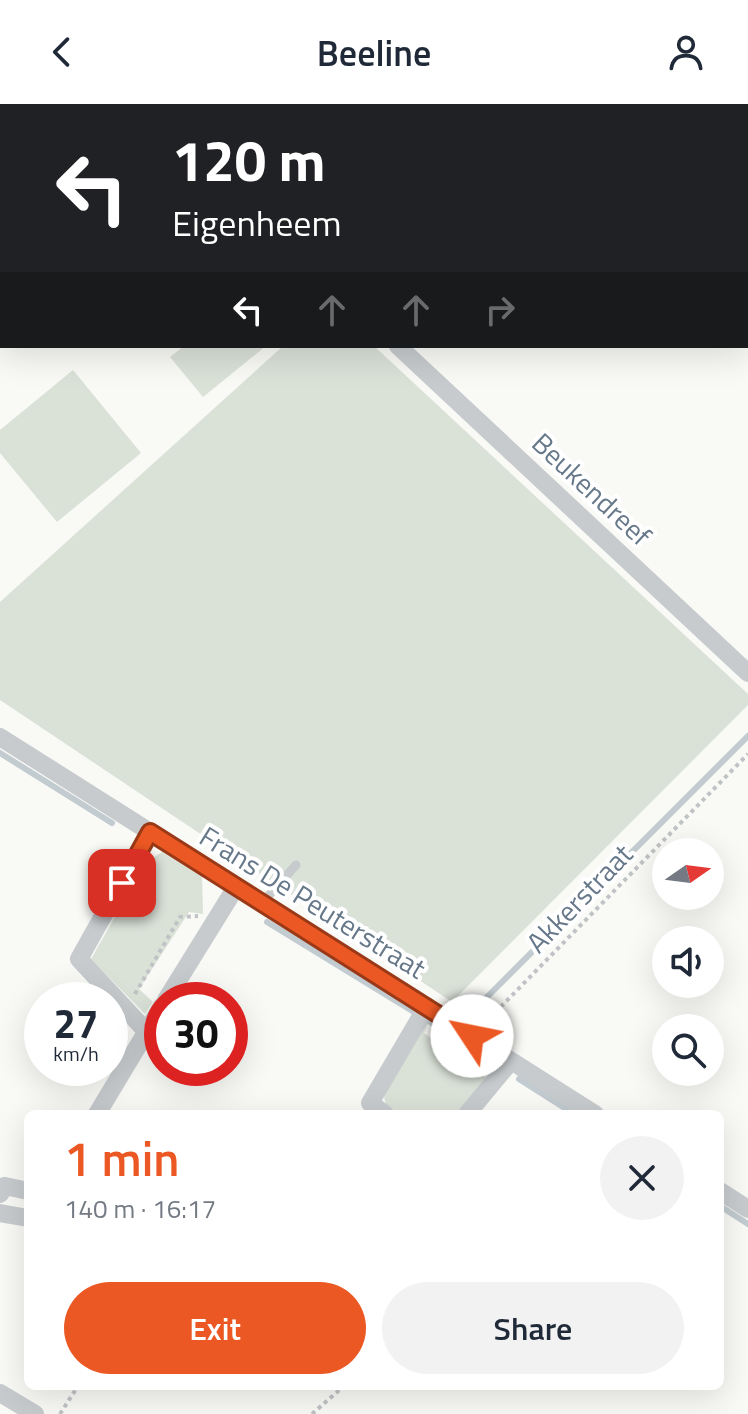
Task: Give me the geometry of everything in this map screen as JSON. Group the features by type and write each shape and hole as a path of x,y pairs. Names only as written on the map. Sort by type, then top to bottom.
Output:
{"street":[{"name":"Beukendreef","path":"400,348 748,673"},
{"name":"Frans De Peuterstraat","path":"0,737 589,1110"},
{"path":"101,982 79,959 150,832"},
{"path":"177,982 236,887"},
{"path":"380,1110 370,1103 427,1006"},
{"path":"128,1011 144,1029"},
{"path":"99,1110 144,1034"},
{"path":"470,1110 511,1061"},
{"path":"2,1184 24,1190"},
{"path":"724,1194 748,1209"},
{"path":"0,1213 24,1217"},
{"path":"0,1393 35,1414"}],"lane":[{"path":"262,903 296,865"}],"path":[{"name":"Akkerstraat","path":"472,1036 748,754"},
{"path":"128,1006 180,917 217,917"},
{"path":"60,1414 75,1390"},
{"path":"312,1414 339,1390"}],"shaded area":[{"path":"181,348 264,348 203,397 170,357"},
{"path":"281,348 376,348 748,694 748,705 452,1002 0,700 0,602"},
{"path":"73,370 141,453 57,522 0,453 0,430"},
{"path":"162,852 202,877 203,914 189,912 139,989 144,994 144,1013 128,997 128,982 114,982 91,959 146,862"},
{"path":"431,1018 424,1033 489,1080 463,1110 387,1110 384,1096 420,1023"}],"waterway":[{"path":"487,997 748,736"},
{"path":"0,753 112,823"},
{"path":"267,922 450,1034"},
{"path":"470,1015 479,1005"},
{"path":"519,1079 568,1110"},
{"path":"724,1209 748,1224"}],"route":[{"path":"122,883 150,832 472,1036"}]}
